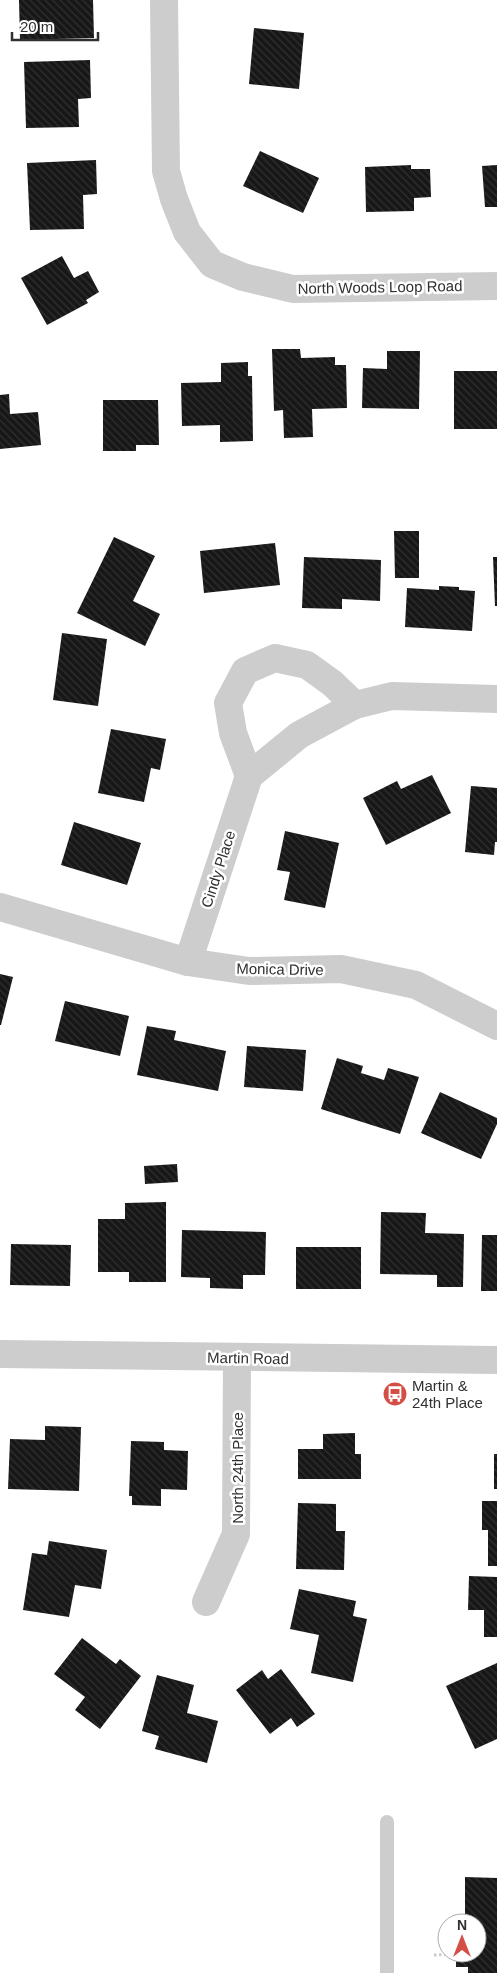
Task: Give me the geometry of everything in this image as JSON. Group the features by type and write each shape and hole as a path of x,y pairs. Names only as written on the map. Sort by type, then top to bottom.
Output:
{"street":[{"name":"North Woods Loop Road","path":"164,0 166,171 174,199 187,232 212,264 243,277 293,289 497,286"},
{"path":"356,704 307,665 275,658 245,671 228,703 233,733 248,776 299,735 356,704 392,696 497,699"},
{"name":"Cindy Place","path":"188,962 248,776"},
{"name":"Monica Drive","path":"0,907 188,962 248,971 342,969 416,985 497,1026"},
{"name":"Martin Road","path":"0,1354 497,1360"},
{"name":"North 24th Place","path":"206,1602 236,1534 237,1358"}],"lane":[{"path":"387,1822 387,1973"}],"building":[{"path":"19,0 93,0 94,38 20,40"},
{"path":"254,28 304,33 299,89 249,84"},
{"path":"90,60 91,98 78,99 79,127 26,128 24,62"},
{"path":"260,151 319,178 303,213 243,186"},
{"path":"96,160 97,194 83,195 84,229 30,230 27,163"},
{"path":"411,165 411,169 430,169 431,197 414,198 414,211 366,212 365,167"},
{"path":"497,165 497,207 485,207 482,166"},
{"path":"62,256 74,278 88,271 99,292 86,300 88,303 47,325 21,278"},
{"path":"272,349 300,349 301,358 335,357 335,365 346,365 347,408 312,409 313,437 284,438 283,410 274,411"},
{"path":"387,351 420,351 419,409 362,408 363,368 387,369"},
{"path":"248,362 248,376 252,376 253,441 220,442 220,425 182,426 181,383 221,382 221,363"},
{"path":"454,371 497,371 497,429 454,429"},
{"path":"9,394 10,414 38,412 41,445 0,449 0,395"},
{"path":"103,400 158,400 159,445 136,445 136,451 103,451"},
{"path":"394,531 419,531 419,578 395,578"},
{"path":"114,537 155,556 133,601 160,614 145,646 77,613"},
{"path":"275,543 280,585 204,593 200,551"},
{"path":"304,557 381,560 380,601 342,599 342,609 302,608"},
{"path":"493,557 497,557 497,606 495,606"},
{"path":"439,586 459,587 459,590 475,591 472,631 405,627 407,588 439,590"},
{"path":"62,633 107,639 98,706 53,700"},
{"path":"111,729 166,739 160,770 151,768 144,802 98,793"},
{"path":"432,775 451,813 386,845 363,798 397,781 401,789"},
{"path":"471,786 497,788 497,842 495,842 494,855 465,852"},
{"path":"74,822 141,843 127,885 61,865"},
{"path":"285,831 339,843 325,908 284,900 290,872 277,870"},
{"path":"0,974 13,977 1,1025 0,1025"},
{"path":"65,1001 129,1016 120,1056 55,1041"},
{"path":"147,1026 176,1031 174,1040 226,1051 218,1091 137,1075"},
{"path":"247,1046 306,1050 303,1091 244,1087"},
{"path":"337,1058 363,1066 361,1073 384,1080 388,1068 419,1077 400,1134 321,1109"},
{"path":"440,1092 497,1118 497,1124 481,1159 421,1133"},
{"path":"177,1164 178,1182 145,1184 144,1166"},
{"path":"166,1202 166,1282 129,1282 129,1272 98,1272 98,1219 125,1219 125,1203"},
{"path":"381,1212 426,1213 425,1233 464,1234 463,1287 437,1287 437,1275 380,1274"},
{"path":"182,1230 266,1232 265,1275 243,1275 243,1289 210,1288 210,1278 181,1277"},
{"path":"482,1235 497,1235 497,1291 481,1291"},
{"path":"11,1244 71,1245 70,1286 10,1285"},
{"path":"296,1247 361,1247 361,1289 296,1289"},
{"path":"45,1426 81,1427 79,1491 8,1489 10,1439 45,1440"},
{"path":"355,1433 355,1454 361,1454 361,1479 298,1479 298,1449 323,1449 323,1434"},
{"path":"131,1441 164,1442 164,1450 188,1451 187,1490 161,1489 161,1506 132,1505 132,1496 129,1496"},
{"path":"494,1454 497,1454 497,1489 494,1489"},
{"path":"482,1501 497,1501 497,1566 488,1566 488,1530 482,1530"},
{"path":"298,1503 336,1504 336,1531 345,1531 344,1570 296,1569"},
{"path":"49,1541 107,1550 101,1589 75,1585 69,1617 23,1610 32,1553 47,1555"},
{"path":"469,1576 497,1577 497,1637 484,1637 484,1610 468,1610"},
{"path":"299,1589 356,1601 353,1616 367,1619 353,1682 311,1673 319,1635 290,1629"},
{"path":"82,1638 116,1664 120,1659 141,1676 100,1729 75,1710 85,1697 54,1674"},
{"path":"497,1663 497,1739 475,1749 446,1686"},
{"path":"281,1669 315,1714 297,1727 291,1718 270,1734 236,1690 262,1670 268,1679"},
{"path":"157,1675 194,1685 187,1713 218,1721 207,1763 155,1749 159,1736 142,1731"},
{"path":"465,1877 497,1878 497,1973 468,1973 468,1967 456,1967 456,1963 487,1963 487,1913 465,1913"}],"place":[{"name":"Martin & 24th Place","path":"395,1394"}]}
